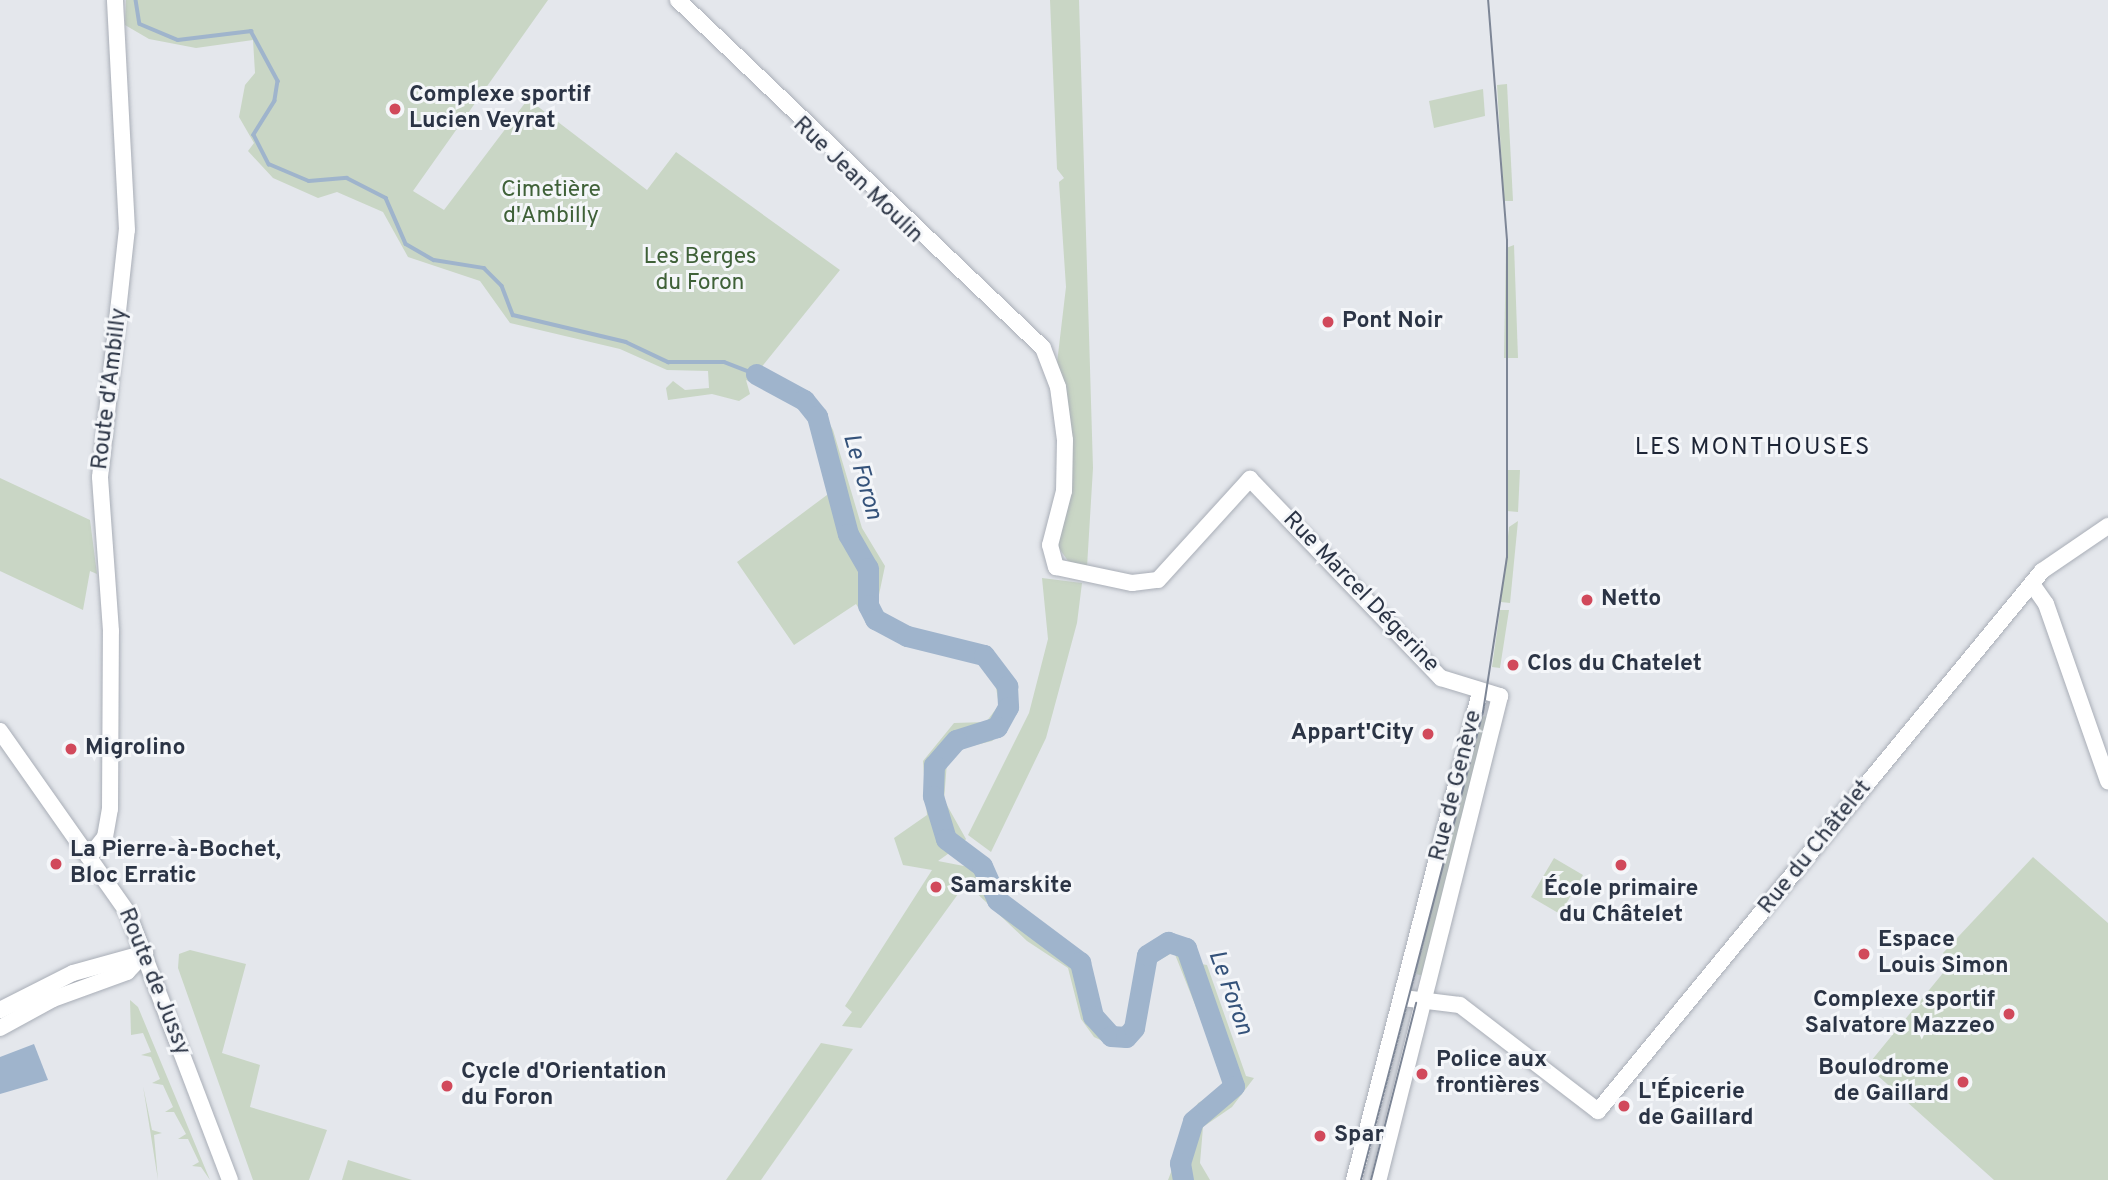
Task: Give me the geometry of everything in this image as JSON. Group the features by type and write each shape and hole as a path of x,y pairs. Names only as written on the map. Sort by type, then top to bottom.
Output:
{"street":[{"name":"Route d'Ambilly","path":"90,856 105,837 110,809 111,618 100,477 127,230 116,0"},
{"name":"Rue Jean Moulin","path":"666,0 1049,361"},
{"name":"Rue Jean Moulin","path":"678,0 1041,345 1049,361 1065,448 1050,556 1062,571 1146,584 1163,577 1250,479"},
{"name":"Rue Marcel Dégerine","path":"1250,479 1441,678 1480,692"},
{"name":"Rue du Châtelet","path":"1425,999 1460,1005 1598,1111 2032,584 2059,555 2108,526"},
{"path":"2032,584 2046,604 2108,781"},
{"name":"Rue de Genève","path":"1354,1180 1480,692 1500,696 1378,1180"},
{"name":"Route de Jussy","path":"0,730 90,856 145,953 230,1180"},
{"path":"0,1010 73,973 145,953"},
{"path":"0,1028 53,999 127,972 145,953"},
{"path":"1403,998 1425,999"}],"green space":[{"path":"126,0 548,0 413,191 444,210 528,99 647,190 676,152 840,270 760,369 756,384 746,380 750,394 739,401 712,394 668,400 666,388 673,381 685,390 709,388 708,371 667,370 620,349 510,323 480,281 408,257 383,212 337,192 318,198 273,178 248,151 254,143 239,117 245,85 255,73 253,40 196,48 149,39 125,25"},
{"path":"1050,0 1079,0 1093,468 1087,567 1068,561 1059,548 1057,363 1066,287 1059,182 1064,178 1057,169"},
{"path":"1507,84 1513,201 1504,201 1497,85"},
{"path":"1483,89 1485,116 1434,128 1429,101"},
{"path":"1514,245 1518,358 1504,358 1506,248"},
{"path":"811,401 819,404 833,430 862,528 885,566 876,609 873,565 858,545 849,499"},
{"path":"1506,470 1520,470 1518,512 1507,511"},
{"path":"0,478 90,520 97,574 90,571 83,610 0,571"},
{"path":"835,489 844,536 865,574 862,602 872,620 909,641 892,637 866,620 856,604 794,645 737,562"},
{"path":"1518,521 1510,603 1501,602 1509,527"},
{"path":"1042,578 1082,583 1077,623 1046,738 991,852 968,835 1029,713 1048,639"},
{"path":"1500,610 1509,610 1500,668 1492,667"},
{"path":"973,656 985,660 1005,695 998,722 957,734 931,761 934,819 952,851 938,861 969,867 972,862 998,904 1031,936 1077,965 1089,1016 1110,1041 1127,1041 1137,1031 1147,961 1162,947 1182,950 1231,1085 1238,1080 1201,964 1207,965 1246,1076 1254,1078 1232,1107 1203,1127 1200,1163 1210,1180 1168,1180 1198,1103 1228,1087 1174,952 1152,964 1139,1035 1128,1045 1113,1046 1094,1037 1081,1019 1068,968 1027,941 966,883 861,1028 842,1026 852,1012 845,1006 932,870 903,865 894,838 927,815 923,761 954,723 986,722 999,705 995,682"},
{"path":"1479,715 1487,717 1424,976 1416,974"},
{"path":"1010,726 992,741 956,750 947,762 944,800 966,839 960,849 949,836 937,800 939,766 952,747"},
{"name":"Complexe sportif Salvatore Mazzeo","path":"2033,857 2108,923 2108,1180 1994,1180 1867,1066 1952,962 1943,953"},
{"path":"1554,858 1583,875 1560,914 1531,897"},
{"path":"190,950 246,964 222,1053 260,1065 250,1107 327,1130 309,1180 253,1180 178,968 179,954"},
{"path":"130,1000 138,1007 210,1180 201,1167 192,1166 199,1162 188,1139 178,1139 186,1134 174,1112 165,1112 173,1107 163,1085 152,1083 160,1079 151,1057 141,1055 151,1052 143,1033 131,1035"},
{"path":"1092,1000 1117,1028 1125,1026 1136,1001 1130,1029 1108,1032"},
{"path":"821,1043 853,1049 761,1180 726,1180"},
{"path":"143,1086 152,1130 162,1133 154,1135 158,1180"},
{"path":"348,1160 412,1180 342,1180"}],"water":[{"path":"34,1044 48,1080 0,1094 0,1057"}],"waterway":[{"name":"Le Foron","path":"136,0 140,24 178,40 251,31 278,81 275,101 254,135 269,164 309,181 347,178 386,198 406,244 434,260 484,268 502,286 513,315 626,342 668,362 724,362 756,374"},
{"name":"Le Foron","path":"756,374 804,400 817,416 848,534 868,568 868,605 875,619 907,636 984,655 1007,686 1008,707 997,727 956,740 934,765 933,796 946,839 982,866 997,900 1080,962 1093,1016 1111,1036 1126,1037 1134,1028 1147,955 1168,942 1186,948 1234,1086 1193,1121 1180,1163 1183,1180"}],"tram line":[{"path":"1361,1180 1483,712 1507,557 1507,240 1488,0"},
{"path":"1371,1180 1416,1003"}],"place":[{"name":"Complexe sportif Lucien Veyrat","path":"395,109"},
{"name":"Pont Noir","path":"1328,322"},
{"name":"Netto","path":"1587,600"},
{"name":"Clos du Chatelet","path":"1513,665"},
{"name":"Appart'City","path":"1428,734"},
{"name":"Migrolino","path":"71,749"},
{"name":"La Pierre-à-Bochet, Bloc Erratic","path":"56,864"},
{"name":"École primaire du Châtelet","path":"1621,865"},
{"name":"Samarskite","path":"936,887"},
{"name":"Espace Louis Simon","path":"1864,954"},
{"name":"Complexe sportif Salvatore Mazzeo","path":"2009,1014"},
{"name":"Police aux frontières","path":"1422,1074"},
{"name":"Boulodrome de Gaillard","path":"1963,1082"},
{"name":"Cycle d'Orientation du Foron","path":"447,1086"},
{"name":"L'Épicerie de Gaillard","path":"1624,1106"},
{"name":"Spar","path":"1320,1136"}],"district":[{"name":"LES MONTHOUSES","path":"1753,449"}],"park label":[{"name":"Cimetière d'Ambilly","path":"551,204"},
{"name":"Les Berges du Foron","path":"700,271"}]}
